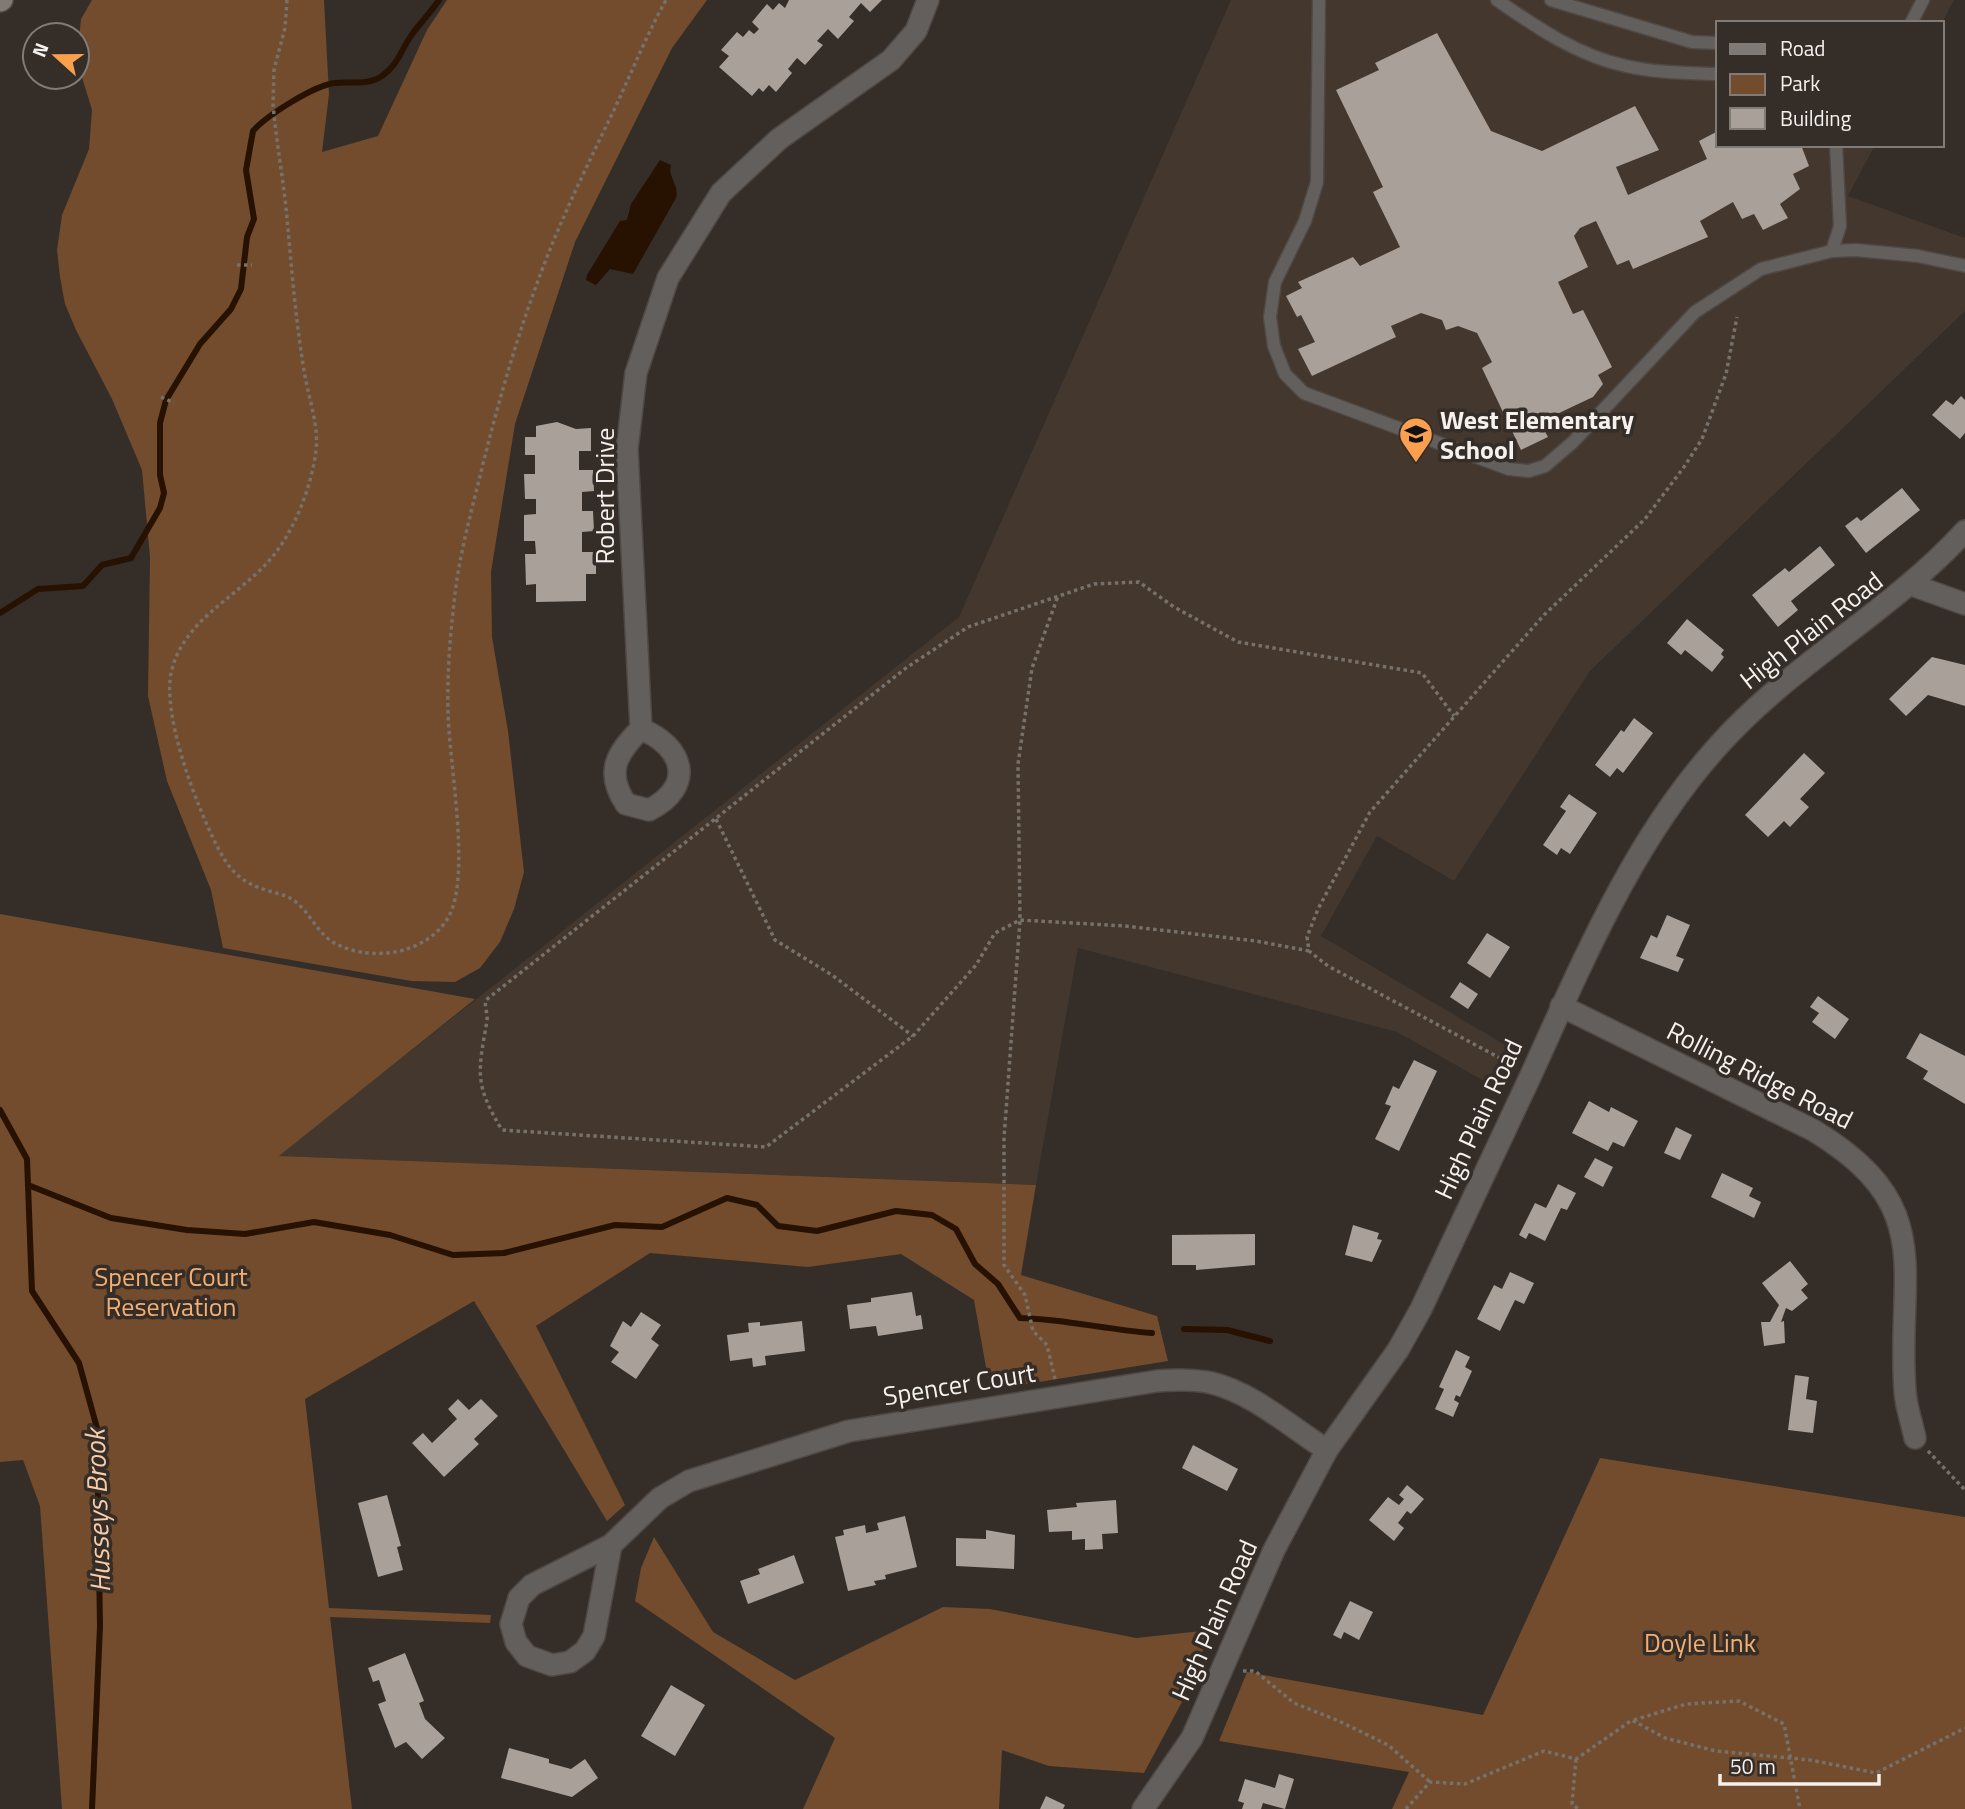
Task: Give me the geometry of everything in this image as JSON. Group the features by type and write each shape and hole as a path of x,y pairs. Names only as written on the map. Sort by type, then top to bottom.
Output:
{"street":[{"name":"Robert Drive","path":"641,729 627,449 636,373 668,278 721,193 779,139 891,60 916,30 928,0"},
{"name":"High Plain Road","path":"1143,1809 1192,1738 1274,1550 1326,1450 1398,1350 1421,1310 1602,922 1658,825 1719,745 1804,667 1912,585 1965,531"},
{"path":"1912,585 1965,604"},
{"name":"Rolling Ridge Road","path":"1561,1006 1813,1130 1849,1153 1879,1184 1900,1229 1906,1255 1905,1394 1916,1438"},
{"name":"Spencer Court","path":"611,1545 590,1644 578,1657 561,1664 543,1664 527,1656 516,1642 511,1624 519,1598 533,1585 611,1545 660,1498 703,1476 849,1431 1157,1381 1213,1383 1250,1401 1326,1450"}],"lane":[{"path":"1319,0 1317,182 1306,221 1275,282 1270,317 1274,346 1285,374 1304,393 1508,469 1529,471 1545,466 1573,442 1695,312 1760,269 1832,251 1856,250 1918,256 1965,266"},
{"path":"1497,0 1540,29 1590,55 1626,66 1716,74"},
{"path":"1551,0 1692,42 1716,43"},
{"path":"1912,21 1923,0"},
{"path":"1832,251 1840,226 1836,147"}],"path":[{"path":"287,0 285,28 274,70 273,92 292,285 317,438 314,462 303,500 275,553 250,580 198,624 178,653 170,677 172,708 192,787 206,822 234,875 250,885 293,899 324,936 343,947 373,953 406,950 429,939 441,928 454,906 459,889 448,712 452,630 461,558 486,451 524,319 551,247 666,0"},
{"path":"237,265 253,265"},
{"path":"1309,951 1307,937 1318,909 1370,811 1544,615 1645,519 1684,467 1702,439 1721,387 1737,317"},
{"path":"161,397 174,403"},
{"path":"1454,716 1422,673 1238,642 1174,607 1139,582 1094,584 968,627 906,667 486,1000 488,1016 479,1067 485,1102 502,1130 766,1147 852,1085 913,1036 968,974 996,933 1020,920 1125,926 1256,941 1309,951 1328,966 1531,1074"},
{"path":"1057,1397 1047,1345 1033,1331 1025,1295 1004,1265 1004,1138 1020,920 1018,764 1032,668 1058,596"},
{"path":"716,819 775,940 832,975 913,1036"},
{"path":"1916,1438 1965,1490"},
{"path":"1223,1670 1255,1671 1294,1703 1388,1745 1430,1782 1465,1784 1544,1751 1576,1759 1632,1720 1686,1704 1739,1701 1784,1724 1800,1809"},
{"path":"1632,1720 1665,1738 1716,1751 1791,1758 1876,1773 1965,1728"},
{"path":"1576,1759 1572,1804 1578,1809"},
{"path":"1406,1809 1430,1782"}],"shaded area":[{"name":"West Elementary School","path":"1231,0 1954,0 1943,21 1716,21 1716,147 1874,147 1848,196 1965,238 1965,311 1590,671 1454,881 1377,836 1321,936 1512,1049 1493,1086 1397,1032 1078,948 1036,1185 278,1156 959,617"},
{"path":"660,160 671,165 677,194 633,274 610,269 596,285 586,280 620,221 627,220 631,204"}],"green space":[{"path":"92,0 324,0 329,94 322,152 378,136 427,30 447,0 707,0 672,48 575,242 515,424 491,572 492,637 508,731 524,872 514,909 500,942 480,968 455,982 411,981 223,948 211,890 167,781 148,696 150,557 142,470 112,399 76,330 65,304 60,277 57,250 62,215 89,149 92,110 86,91 91,91 91,21 81,19"},
{"name":"Spencer Court Reservation","path":"0,914 475,999 279,1156 1036,1185 1021,1275 1157,1316 1168,1361 990,1390 974,1300 901,1254 808,1267 650,1253 536,1326 625,1505 607,1521 474,1301 305,1399 329,1608 491,1615 490,1623 330,1617 352,1809 62,1809 40,1506 23,1460 0,1462"},
{"name":"Doyle Link","path":"1600,1458 1965,1517 1965,1809 1392,1809 1409,1772 1219,1741 1247,1672 1483,1715"},
{"path":"654,1537 713,1632 795,1680 943,1607 990,1609 1136,1638 1211,1630 1183,1700 1144,1773 1049,1766 1002,1750 999,1809 803,1809 835,1738 635,1601 641,1568"}],"building":[{"path":"789,0 882,0 870,12 861,3 849,17 854,21 838,39 828,29 817,41 823,45 805,65 797,58 788,69 792,73 776,92 769,85 763,92 759,88 752,96 719,67 729,56 721,50 737,32 743,37 749,30 754,34 759,29 752,22 767,4 773,10 779,3 785,8"},
{"name":"West Elementary School","path":"1437,33 1491,131 1542,151 1635,106 1659,150 1616,167 1628,195 1707,159 1699,141 1716,132 1716,147 1802,147 1809,166 1793,174 1800,189 1780,204 1788,218 1763,230 1754,214 1742,219 1733,202 1700,221 1708,237 1633,269 1629,260 1617,265 1596,221 1580,228 1574,236 1588,267 1558,282 1573,314 1583,310 1612,367 1598,375 1603,384 1593,397 1540,422 1548,437 1521,450 1482,368 1492,362 1477,333 1458,326 1446,330 1442,320 1421,313 1391,326 1396,337 1312,376 1298,349 1315,342 1301,315 1297,317 1286,296 1302,288 1298,282 1353,257 1360,266 1400,247 1373,192 1383,187 1336,90 1379,70 1375,63"},
{"path":"1961,396 1965,400 1965,433 1960,439 1932,415 1946,400 1953,405"},
{"path":"557,422 576,429 591,428 591,451 579,451 579,470 593,470 594,491 582,492 582,511 593,511 594,531 582,532 582,552 596,552 596,574 586,574 586,601 536,602 536,584 526,585 525,554 536,554 535,541 524,541 524,515 536,514 536,499 525,499 524,474 535,474 535,455 525,455 525,437 536,437 536,426"},
{"path":"1902,488 1920,510 1866,553 1845,526 1857,517 1861,521"},
{"path":"1820,546 1835,565 1791,601 1798,610 1778,627 1752,595 1785,568 1789,572"},
{"path":"1687,619 1724,650 1721,654 1724,657 1712,672 1685,650 1681,655 1667,643"},
{"path":"1932,657 1965,665 1965,706 1928,695 1906,716 1889,699"},
{"path":"1634,718 1653,733 1623,773 1617,768 1610,777 1595,765 1621,730 1624,732"},
{"path":"1804,753 1825,773 1800,799 1809,807 1790,827 1784,821 1768,837 1745,815"},
{"path":"1569,794 1597,813 1570,854 1561,848 1557,855 1543,845 1566,811 1560,807"},
{"path":"1667,915 1690,925 1676,956 1684,959 1678,972 1640,958 1651,935 1657,938"},
{"path":"1487,933 1510,947 1490,978 1467,963"},
{"path":"1460,982 1478,994 1468,1009 1450,997"},
{"path":"1818,996 1849,1019 1835,1039 1812,1022 1819,1013 1810,1007"},
{"path":"1920,1033 1965,1056 1965,1104 1923,1079 1928,1071 1906,1058"},
{"path":"1414,1060 1437,1071 1399,1151 1375,1139 1391,1106 1385,1104 1393,1086 1399,1089"},
{"path":"1589,1101 1609,1112 1611,1107 1638,1121 1624,1147 1613,1142 1608,1151 1572,1133"},
{"path":"1676,1127 1692,1135 1680,1160 1664,1153"},
{"path":"1595,1158 1613,1167 1603,1187 1584,1177"},
{"path":"1722,1173 1753,1188 1749,1196 1761,1202 1754,1218 1711,1197"},
{"path":"1558,1184 1576,1193 1567,1210 1561,1208 1545,1241 1529,1233 1526,1239 1519,1235 1535,1203 1546,1208"},
{"path":"1353,1225 1379,1233 1377,1239 1382,1240 1372,1262 1345,1255"},
{"path":"1255,1234 1255,1265 1196,1270 1196,1265 1172,1265 1172,1235"},
{"path":"1790,1261 1808,1284 1801,1290 1808,1298 1792,1311 1786,1308 1781,1322 1784,1321 1785,1343 1764,1346 1761,1322 1770,1322 1779,1305 1762,1283"},
{"path":"1510,1272 1534,1283 1524,1304 1515,1300 1500,1331 1477,1319 1494,1285 1502,1289"},
{"path":"912,1292 916,1316 921,1315 923,1329 878,1336 876,1326 850,1329 847,1305 871,1302 871,1298"},
{"path":"641,1312 661,1325 651,1339 659,1345 636,1379 611,1362 619,1352 610,1346 623,1321 631,1327"},
{"path":"802,1321 805,1351 765,1356 766,1365 753,1367 752,1358 730,1361 727,1335 749,1332 748,1323 760,1322 760,1326"},
{"path":"1456,1350 1470,1357 1465,1367 1472,1371 1460,1397 1456,1395 1454,1400 1459,1403 1453,1417 1435,1409 1444,1389 1439,1387"},
{"path":"1795,1375 1809,1377 1806,1399 1817,1401 1813,1433 1788,1430"},
{"path":"458,1399 469,1410 481,1399 498,1416 474,1439 479,1444 444,1477 412,1443 423,1433 432,1443 457,1419 448,1409"},
{"path":"1193,1445 1238,1469 1227,1491 1182,1468"},
{"path":"1407,1485 1424,1499 1411,1514 1407,1511 1398,1523 1404,1528 1394,1541 1369,1520 1388,1497 1399,1505 1404,1499 1399,1495"},
{"path":"387,1495 401,1546 397,1547 403,1570 378,1577 358,1503"},
{"path":"1116,1500 1118,1533 1102,1534 1103,1549 1085,1550 1085,1539 1072,1540 1072,1531 1049,1532 1047,1510 1077,1507 1076,1503"},
{"path":"905,1516 917,1567 885,1575 886,1579 874,1581 876,1585 848,1591 835,1537 844,1535 843,1530 865,1525 866,1533 879,1530 877,1523"},
{"path":"986,1530 1015,1535 1014,1569 956,1566 956,1538 986,1539"},
{"path":"794,1555 804,1583 748,1604 740,1581 760,1574 758,1569"},
{"path":"1350,1601 1373,1612 1359,1640 1344,1632 1341,1639 1333,1635"},
{"path":"405,1653 424,1701 419,1703 425,1719 445,1738 422,1759 406,1742 395,1748 378,1704 386,1701 379,1680 373,1682 368,1668"},
{"path":"671,1685 705,1705 675,1756 641,1736"},
{"path":"509,1748 549,1759 549,1763 571,1769 585,1759 598,1778 572,1797 501,1778"},
{"path":"1279,1774 1294,1779 1285,1809 1263,1803 1261,1809 1242,1809 1244,1803 1238,1801 1245,1779 1275,1788"},
{"path":"1046,1796 1065,1805 1063,1809 1040,1809"}],"waterway":[{"name":"Husseys Brook","path":"0,613 38,589 83,586 102,565 131,558 160,508 164,493 160,475 160,423 166,400 200,344 231,309 241,289 247,237 254,219 246,170 253,131 280,109 316,89 335,83 371,81 382,76 396,61 413,33 439,0"},
{"name":"Husseys Brook","path":"0,1110 27,1159 32,1291 79,1363 97,1428 100,1626 92,1809"},
{"path":"28,1185 111,1218 187,1230 245,1234 314,1222 390,1235 453,1255 504,1253 615,1225 662,1227 727,1198 757,1205 778,1226 817,1231 896,1211 932,1215 956,1229 975,1264 998,1284 1020,1318 1152,1333"},
{"path":"1184,1329 1227,1330 1270,1341"}],"place":[{"name":"West Elementary School","path":"1416,464"}]}
